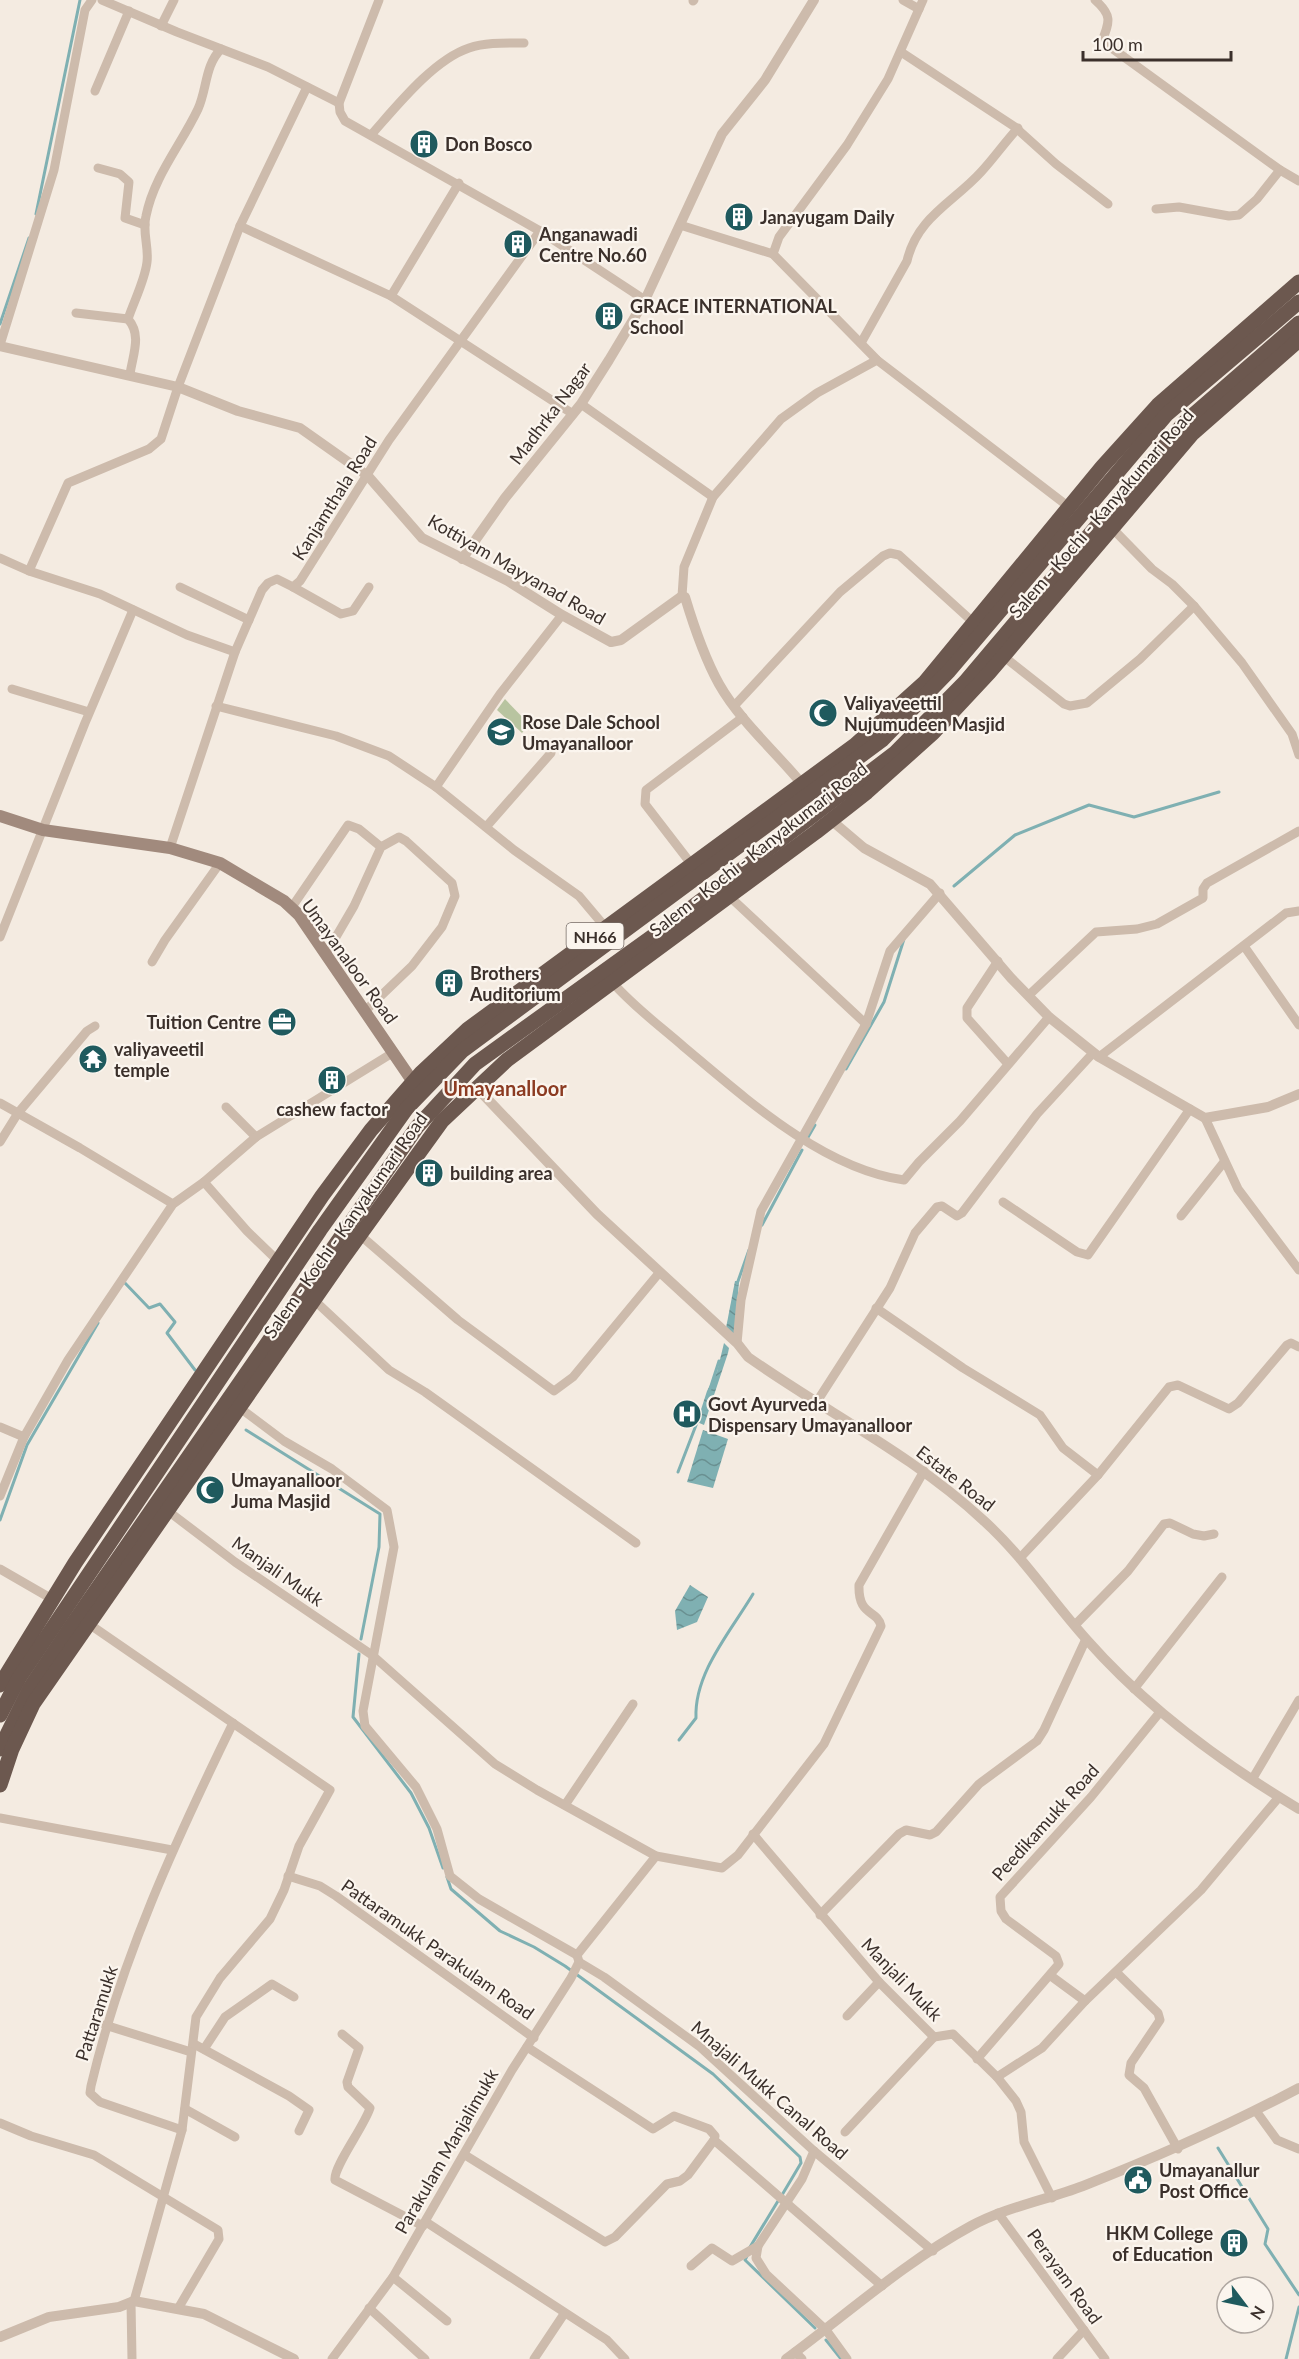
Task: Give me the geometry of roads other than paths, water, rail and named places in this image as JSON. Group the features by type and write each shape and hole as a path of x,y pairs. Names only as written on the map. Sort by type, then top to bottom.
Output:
{"highway":[{"name":"Salem - Kochi - Kanyakumari Road","path":"0,1685 52,1599 278,1261 343,1168 413,1082 468,1029 855,745 925,682 1069,507 1158,405 1299,282"},
{"path":"0,1716 19,1678 320,1230 407,1108 462,1051 882,740 949,671 1167,414 1299,302"},
{"path":"0,1749 30,1688 70,1628 417,1127 475,1064 678,918 895,753 964,682 1184,423 1299,322"},
{"name":"Salem - Kochi - Kanyakumari Road","path":"0,1785 12,1749 33,1704 314,1300 442,1121 507,1060 831,820 933,734 1004,656 1193,433 1299,340"}],"main road":[{"name":"Umayanaloor Road","path":"0,816 42,830 170,848 220,863 292,907 413,1082"}],"street":[{"path":"0,345 54,170 85,10 92,0"},
{"path":"102,0 161,26 268,67 339,103"},
{"path":"161,26 174,0"},
{"path":"379,0 339,103 340,112 345,121 459,183 540,231 645,300"},
{"name":"Madhrka Nagar","path":"462,559 505,498 581,404 645,300 722,134 765,80 814,0"},
{"path":"772,254 779,237 847,145 888,79 921,4 903,0"},
{"path":"1095,0 1107,10 1109,23 1102,41 1280,170 1299,181"},
{"path":"95,91 129,11"},
{"path":"371,135 448,57 469,48 497,43 524,43"},
{"path":"128,319 146,268 146,215 163,170 177,149 199,106 212,60 221,49"},
{"path":"901,52 1018,129 1056,165 1108,204"},
{"path":"29,571 68,483 156,445 166,431 178,387 240,226 307,87"},
{"path":"861,343 907,261 909,251 933,214 981,172 1018,129"},
{"path":"98,168 120,174 129,182 125,218 145,225"},
{"path":"1156,208 1179,207 1229,216 1239,215 1257,199 1269,180 1280,170"},
{"path":"391,296 459,183"},
{"path":"680,225 772,254 877,360 1069,507"},
{"path":"240,226 391,296 460,343 573,414"},
{"name":"Kanjamthala Road","path":"170,848 235,652 268,582 277,579 293,587 305,575 389,440 540,231"},
{"path":"76,313 128,319 136,328 136,342 130,374"},
{"name":"Kottiyam Mayyanad Road","path":"0,345 178,387 238,411 300,428 368,476 422,538 534,596 561,615 611,642 621,640 682,596"},
{"path":"802,784 743,717 720,686 703,652 685,597 682,596 684,567 713,496 782,419 817,393 877,360"},
{"path":"581,404 713,496"},
{"path":"1112,527 1152,569 1172,584 1194,606 1242,663 1296,731 1299,755"},
{"path":"735,705 840,592 883,556 890,553 898,555 974,623"},
{"path":"0,558 29,571 100,594 187,635 235,652"},
{"path":"180,587 249,620"},
{"path":"293,587 341,614 353,611 369,587"},
{"path":"1004,656 1064,704 1070,706 1087,703 1140,659 1194,606"},
{"path":"0,937 89,712 133,610"},
{"path":"436,787 500,694 561,615"},
{"path":"12,689 89,712"},
{"path":"216,706 336,736 389,756 436,787 579,896 606,928"},
{"path":"692,865 645,804 646,790 743,717"},
{"path":"486,827 550,753"},
{"path":"831,820 864,848 919,877 940,892 1011,978 1049,1017 1096,1055 1205,1118 1238,1189 1299,1270"},
{"path":"292,907 348,825 359,829 381,847"},
{"path":"1029,995 1096,932 1137,929 1157,924 1203,898 1203,889 1207,883 1299,831"},
{"path":"326,954 354,906 381,847 393,838 399,837 406,841 452,883 454,896 442,927 412,966 365,1011"},
{"path":"152,962 220,863"},
{"path":"737,1343 741,1300 761,1211 866,1024 890,951 940,892"},
{"path":"730,897 866,1024"},
{"path":"816,1403 890,1288 915,1233 932,1211 942,1206 957,1216 962,1213 1037,1114 1096,1055 1286,913 1299,911"},
{"path":"1244,946 1299,1025"},
{"path":"998,962 966,1008 967,1018 1008,1064"},
{"path":"613,983 736,1090 802,1138 859,1168 904,1180 960,1121 1049,1017"},
{"path":"0,1142 18,1113 87,1031 95,1026"},
{"path":"0,1497 24,1437 68,1360 173,1204 204,1182 256,1137 394,1052"},
{"name":"Estate Road","path":"476,1087 597,1214 737,1343 748,1357 924,1471 984,1520 1020,1558 1086,1639 1134,1689 1160,1712 1299,1809"},
{"path":"1205,1118 1268,1107 1299,1094"},
{"path":"0,1103 173,1204"},
{"path":"226,1107 256,1137"},
{"path":"1003,1202 1077,1252 1088,1255 1190,1108"},
{"path":"1181,1216 1224,1162"},
{"path":"204,1182 247,1231 278,1261"},
{"path":"360,1235 458,1320 513,1363 554,1391 573,1377 659,1273"},
{"path":"314,1300 389,1370 425,1392 636,1543"},
{"path":"876,1308 963,1368 1040,1415 1063,1448 1098,1475"},
{"path":"1020,1558 1098,1475 1169,1387 1178,1385 1229,1409 1238,1403 1287,1345 1291,1343 1299,1347"},
{"name":"Mnajali Mukk Canal Road","path":"240,1408 284,1441 332,1469 387,1510 394,1547 372,1655 363,1711 365,1726 416,1786 437,1829 450,1876 479,1899 604,1977 699,2046 814,2151 933,2251"},
{"path":"0,1427 24,1437"},
{"path":"753,1834 824,1744 881,1626 878,1619 864,1609 860,1601 859,1585 924,1471"},
{"name":"Manjali Mukk","path":"168,1511 235,1562 372,1655 495,1764 656,1856 722,1868 738,1855 753,1834 879,1982 934,2037 953,2034 997,2077 1021,2112 1024,2142 1052,2198"},
{"path":"1075,1625 1128,1571 1164,1524 1170,1523 1204,1536 1214,1534"},
{"path":"0,1569 52,1599"},
{"path":"1134,1689 1222,1577"},
{"path":"89,1624 330,1790 299,1846 284,1890 270,1919 220,1978 196,2017 182,2130 132,2301 132,2359"},
{"path":"820,1915 899,1834 906,1830 930,1835 936,1832 980,1784 1037,1741 1086,1639"},
{"path":"1253,1778 1299,1700"},
{"path":"565,1805 633,1704"},
{"name":"Peedikamukk Road","path":"1051,1976 1059,1964 1056,1956 1006,1919 1001,1911 1000,1897 1091,1797 1160,1712"},
{"name":"Pattaramukk","path":"182,2130 94,2098 91,2086 105,2025 172,1850 234,1723"},
{"path":"997,2077 1042,2048 1085,2001 1222,1867 1279,1797"},
{"path":"0,1818 172,1850"},
{"name":"Parakulam Manjalimukk","path":"332,2359 393,2277 527,2047 571,1978 578,1961 656,1856"},
{"name":"Pattaramukk Parakulam Road","path":"288,1875 320,1886 336,1896 534,2038"},
{"path":"1117,1972 1158,2013 1160,2020 1131,2063 1129,2075 1144,2088 1178,2149"},
{"path":"977,2059 993,2038 1051,1976 1085,2001"},
{"path":"847,2016 879,1982"},
{"path":"204,2049 225,2017 272,1984 294,1997"},
{"path":"105,2025 192,2048 204,2049 309,2110 299,2131"},
{"path":"342,2034 359,2048 347,2082 348,2087 370,2108 362,2129 338,2166 335,2180 424,2224 531,2289 564,2314 607,2340 625,2359"},
{"path":"846,2132 934,2037"},
{"path":"465,2155 605,2242 615,2237 667,2184 680,2181 687,2175 714,2140 715,2136 709,2129 674,2116 653,2129 527,2047"},
{"path":"794,2357 882,2286 970,2227 998,2213 1052,2198 1178,2149 1299,2088"},
{"path":"185,2109 235,2137"},
{"path":"1256,2111 1277,2140 1299,2149"},
{"path":"0,2123 94,2156 162,2194 218,2230 219,2239 179,2307"},
{"path":"714,2140 882,2286"},
{"path":"814,2151 802,2179 758,2246 755,2255 758,2264 826,2330 847,2359"},
{"name":"Perayam Road","path":"998,2213 1105,2359"},
{"path":"691,2266 712,2248 732,2261 758,2246"},
{"path":"393,2277 447,2321"},
{"path":"0,2337 49,2317 119,2307 132,2301 179,2307 204,2314 294,2359"},
{"path":"369,2308 425,2359"},
{"path":"534,2359 564,2314"},
{"path":"1057,2359 1084,2330"}],"water":[{"path":"735,1281 739,1281 735,1335 726,1328"},
{"path":"724,1343 729,1348 728,1353 704,1425 697,1422 707,1391 717,1372"},
{"path":"703,1430 728,1439 713,1488 687,1482"},
{"path":"690,1585 708,1597 697,1622 677,1630 675,1611"}],"waterway":[{"path":"36,214 80,0"},
{"path":"0,324 29,238"},
{"path":"954,886 1015,835 1089,805 1134,817 1219,792"},
{"path":"846,1069 884,1002 904,939"},
{"path":"807,1139 815,1125"},
{"path":"762,1225 802,1150"},
{"path":"737,1284 749,1250"},
{"path":"124,1282 149,1308 160,1304 175,1322 167,1333 195,1370"},
{"path":"0,1520 27,1445 98,1323"},
{"path":"710,1389 719,1361"},
{"path":"678,1472 698,1420"},
{"path":"246,1430 380,1514 379,1547 361,1639"},
{"path":"679,1740 696,1718 697,1701 707,1669 753,1594"},
{"path":"359,1654 353,1717 411,1793 429,1828 443,1868"},
{"path":"447,1877 451,1889 500,1931 534,1947 565,1966 713,2074 800,2157 801,2163 782,2195"},
{"path":"1218,2148 1268,2229 1265,2244 1299,2295"},
{"path":"750,2247 778,2201"},
{"path":"747,2256 745,2260 815,2328"},
{"path":"1286,2359 1299,2307"},
{"path":"826,2340 841,2359"}],"place":[{"name":"Don Bosco","path":"424,144"},
{"name":"Janayugam Daily","path":"739,217"},
{"name":"Anganawadi Centre No.60","path":"518,244"},
{"name":"GRACE INTERNATIONAL School","path":"609,316"},
{"name":"Valiyaveettil Nujumudeen Masjid","path":"823,713"},
{"name":"Rose Dale School Umayanalloor","path":"501,732"},
{"name":"Brothers Auditorium","path":"449,983"},
{"name":"Tuition Centre","path":"282,1022"},
{"name":"valiyaveetil temple","path":"93,1059"},
{"name":"cashew factor","path":"332,1080"},
{"name":"building area","path":"429,1173"},
{"name":"Govt Ayurveda Dispensary Umayanalloor","path":"687,1414"},
{"name":"Umayanalloor Juma Masjid","path":"210,1490"},
{"name":"Umayanallur Post Office","path":"1138,2180"},
{"name":"HKM College of Education","path":"1234,2243"}],"district":[{"name":"Umayanalloor","path":"505,1088"}]}
